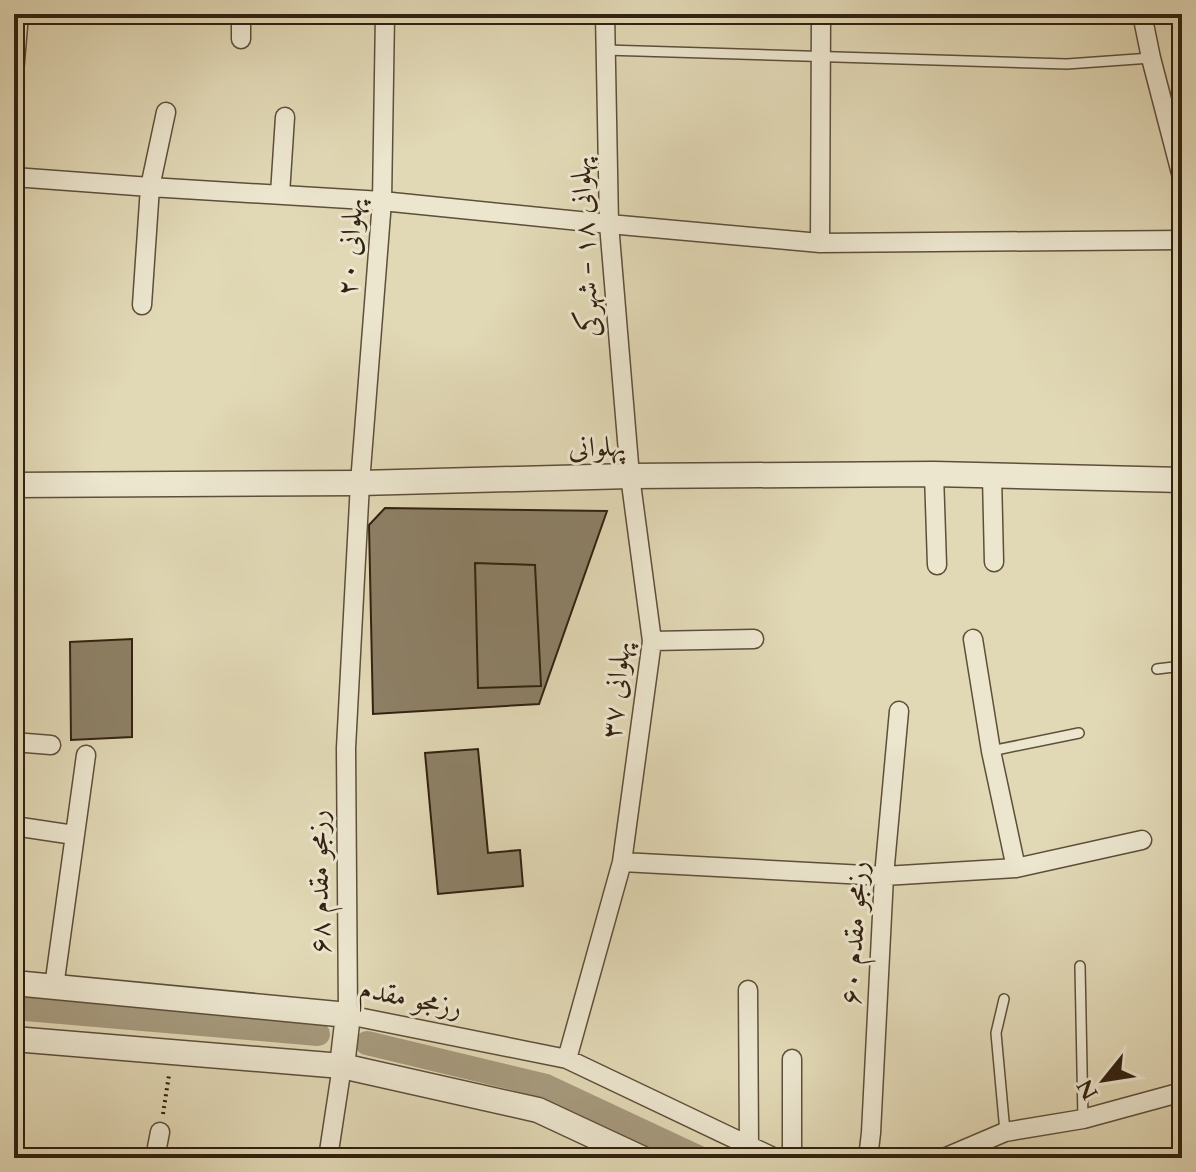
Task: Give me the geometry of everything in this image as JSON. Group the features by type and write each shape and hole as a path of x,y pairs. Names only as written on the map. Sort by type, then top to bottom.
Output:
{"street":[{"path":"14,73 19,14"},
{"path":"241,14 241,39"},
{"name":"پهلوانی ۲۰","path":"346,748 360,483 382,201 385,14"},
{"name":"پهلوانی ۱۸ - شهرکی","path":"605,14 609,224 630,476"},
{"path":"820,243 821,14"},
{"path":"1142,14 1182,177"},
{"path":"142,305 150,187 166,112"},
{"path":"280,194 285,117"},
{"path":"14,177 382,201 820,243 1182,240"},
{"path":"934,474 937,565"},
{"name":"پهلوانی","path":"14,485 934,474 1182,480"},
{"name":"پهلوانی ۳۷","path":"567,1059 622,862 652,641 630,476"},
{"path":"992,476 994,562"},
{"path":"652,641 754,639"},
{"path":"973,639 991,751 1016,868"},
{"name":"رزمجو مقدم ۶۰","path":"868,1158 884,876 899,711"},
{"path":"14,742 51,745"},
{"name":"رزمجو مقدم ۶۸","path":"346,748 348,1015"},
{"path":"54,987 86,755"},
{"path":"14,826 74,835"},
{"path":"622,862 884,876 1016,868 1142,840"},
{"name":"رزمجو مقدم","path":"14,983 348,1015 567,1059 775,1158"},
{"path":"748,990 749,1146"},
{"path":"328,1158 348,1015"},
{"path":"14,1039 342,1066 538,1110 641,1158"},
{"path":"792,1059 792,1158"},
{"path":"944,1158 1005,1132 1083,1119 1182,1092"},
{"path":"155,1158 160,1132"}],"lane":[{"path":"605,50 1067,64 1151,58"},
{"path":"1157,669 1182,666"},
{"path":"991,751 1079,733"},
{"path":"1080,966 1083,1119"},
{"path":"1004,999 996,1033 1005,1132"}],"path":[{"path":"160,1132 173,1052"}],"building":[{"path":"385,508 607,511 539,704 373,714 369,525"},
{"path":"475,563 535,565 541,686 478,688"},
{"path":"132,639 132,737 71,740 70,642"},
{"path":"478,749 488,853 520,850 523,886 438,894 425,753"}],"waterway":[{"path":"14,1008 318,1034"},
{"path":"367,1043 546,1086 700,1158"}]}
